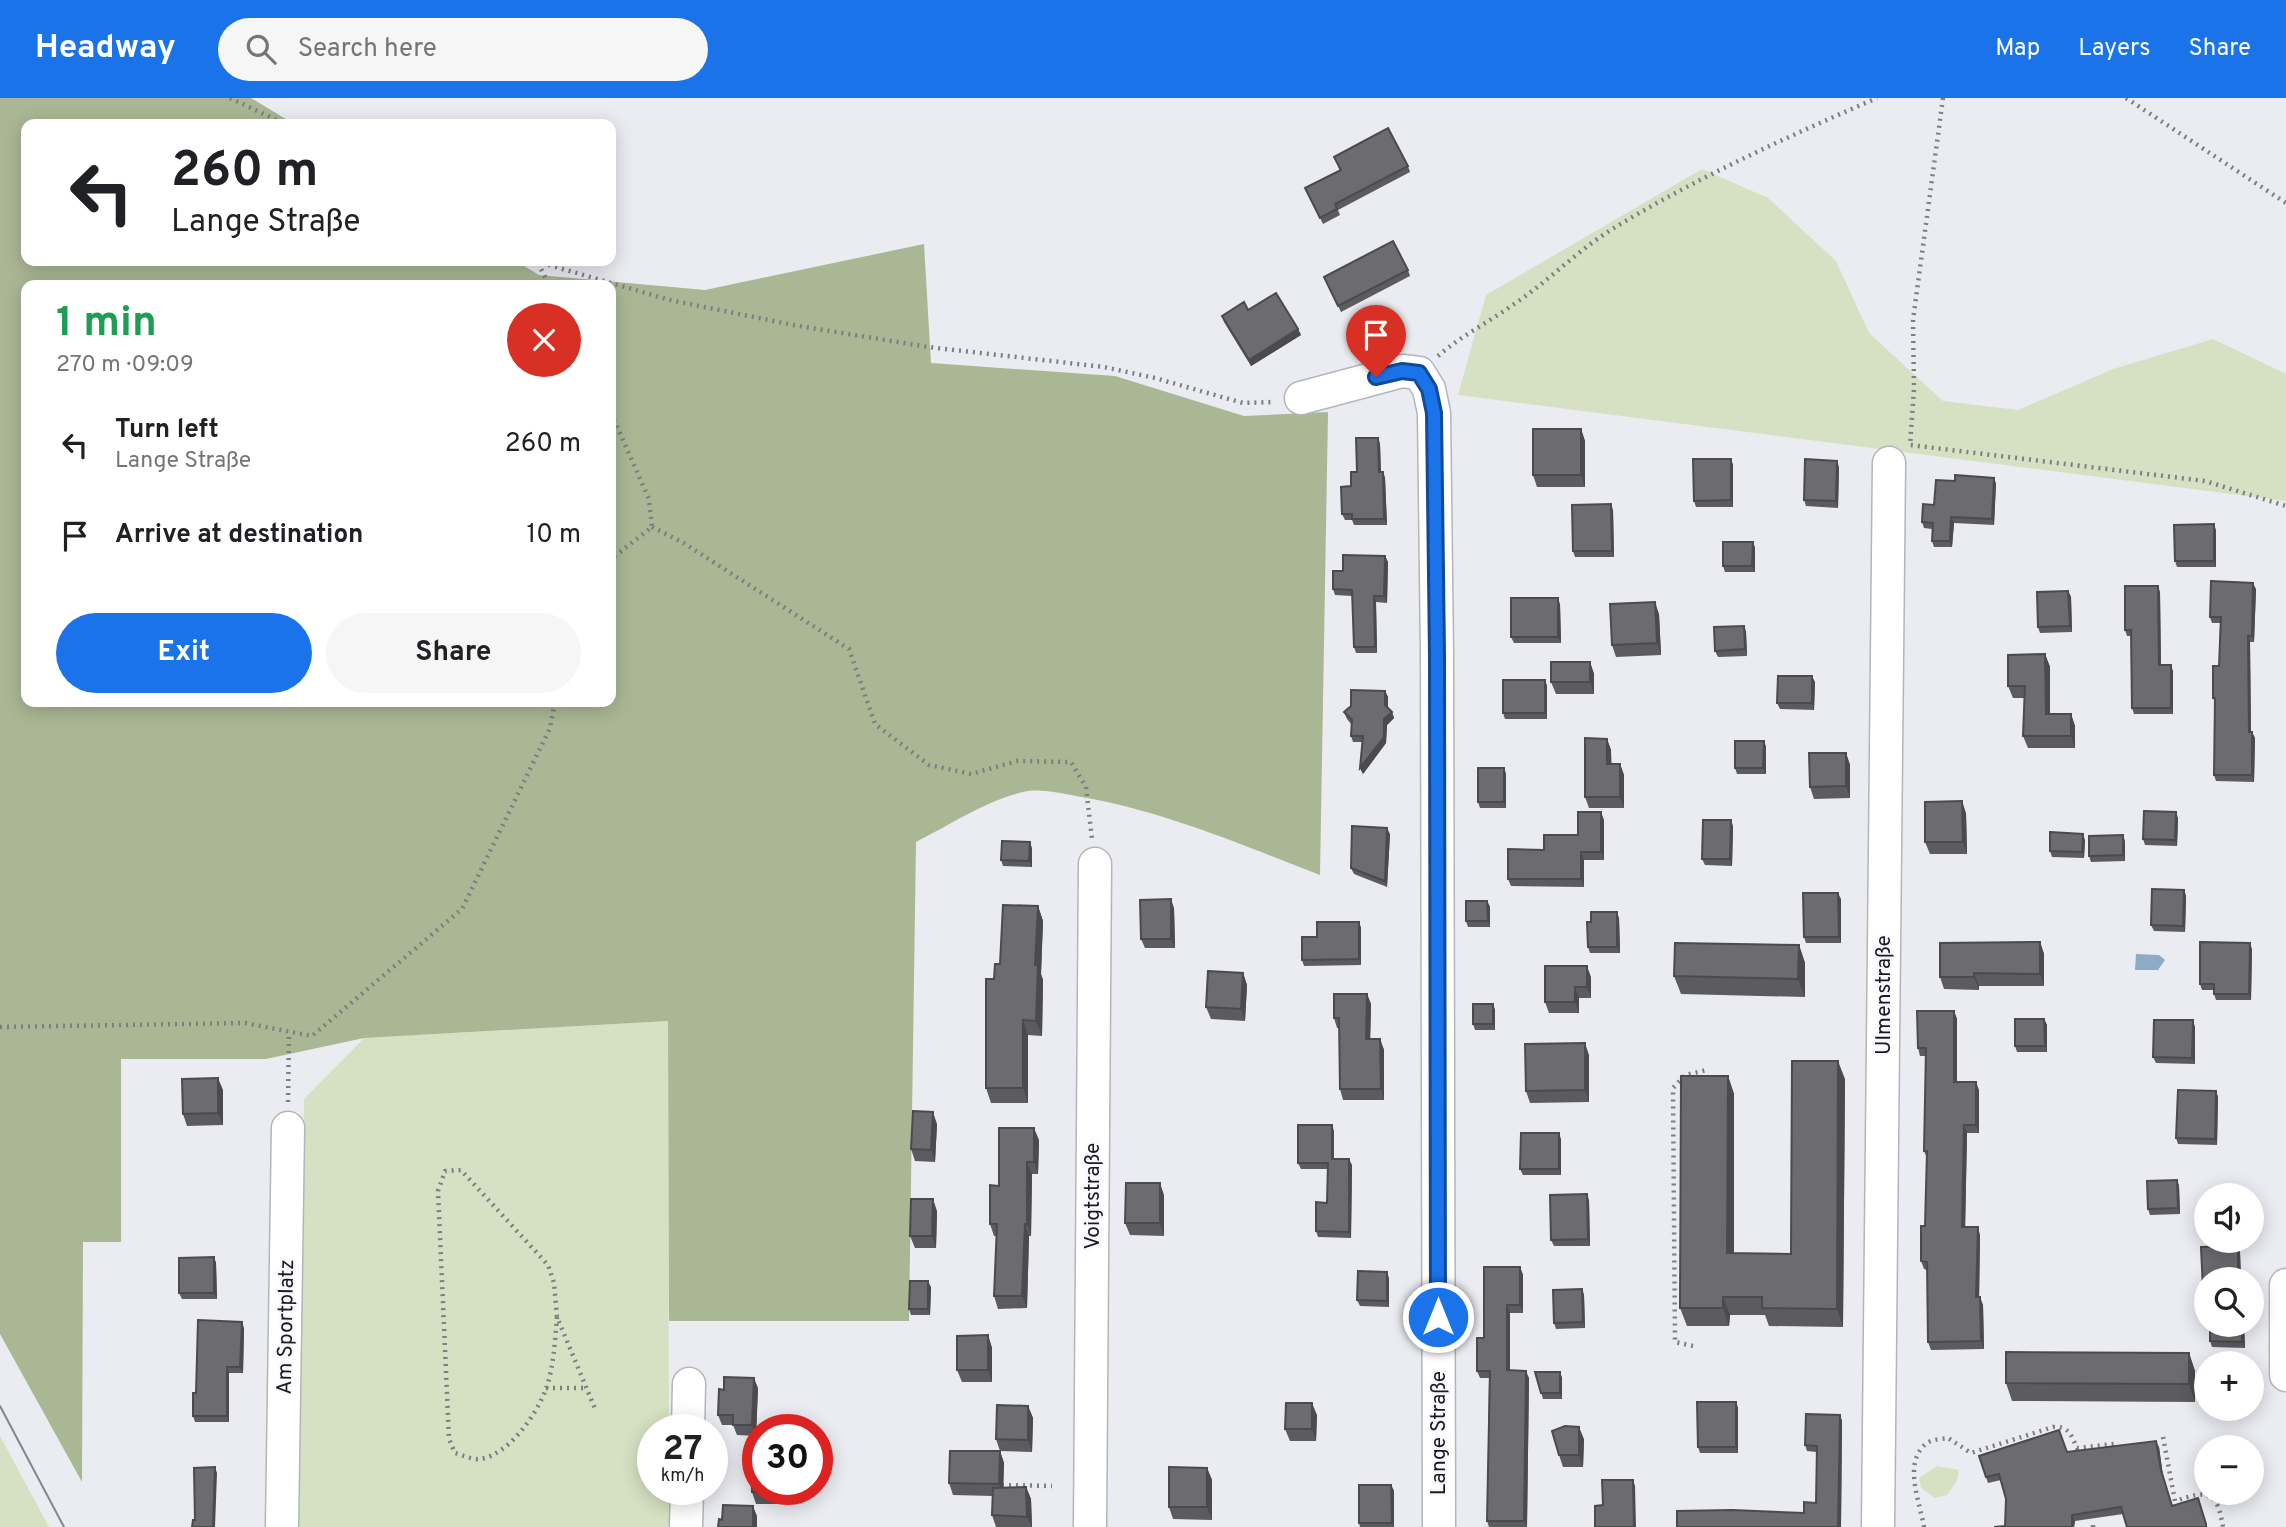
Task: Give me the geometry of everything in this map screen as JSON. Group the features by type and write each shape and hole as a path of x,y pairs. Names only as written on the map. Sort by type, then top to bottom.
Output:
{"street":[{"path":"1301,398 1402,371 1419,373"},
{"name":"Lange Straße","path":"1419,373 1429,389 1434,413 1437,655 1438,1527"},
{"name":"Ulmenstraße","path":"1878,1527 1900,454"},
{"name":"Voigtstraße","path":"1090,1527 1095,864"},
{"name":"Am Sportplatz","path":"282,1527 288,1128"},
{"path":"2286,1285 2286,1375"},
{"path":"688,1414 689,1384"},
{"path":"686,1527 687,1505"}],"path":[{"path":"230,98 274,119"},
{"path":"1419,373 1457,339 1517,303 1578,251 1614,228 1713,173 1877,98"},
{"path":"1942,98 1913,320 1914,389 1900,454 2205,481 2286,506"},
{"path":"2126,98 2286,203"},
{"path":"553,266 601,280"},
{"path":"616,284 670,300 793,325 928,347 1104,368 1243,403 1265,404 1301,398"},
{"path":"616,424 649,499 652,527"},
{"path":"616,555 652,527"},
{"path":"652,527 681,542 849,649 875,724 929,765 971,774 1017,761 1071,762 1086,787 1095,864"},
{"path":"0,1027 245,1023 312,1036 462,909 550,728 554,707"},
{"path":"288,1128 289,1033"},
{"path":"1693,1346 1675,1342 1673,1088 1685,1075 1707,1070"},
{"path":"461,1170 548,1265 554,1283 557,1317 552,1364 546,1388 513,1441 495,1455 478,1460 454,1453 449,1439 438,1191 445,1171 461,1170"},
{"path":"557,1317 596,1411"},
{"path":"546,1388 587,1388"},
{"path":"1923,1527 1915,1470 1918,1453 1929,1441 1948,1438 1971,1453 2053,1427 2062,1427 2069,1431 2077,1448 2113,1444"},
{"path":"2163,1437 2175,1501 2198,1493 2206,1494 2215,1500 2223,1527"},
{"path":"1002,1485 1052,1486"}],"green space":[{"path":"0,98 251,98 286,119 21,119 21,266 524,266 539,275 594,280 21,280 21,707 616,707 616,282 705,290 924,244 931,363 1115,376 1244,416 1328,412 1320,875 1169,819 1108,802 1043,791 1023,792 995,801 916,842 909,1321 669,1321 668,1021 364,1038 266,1059 121,1059 121,1242 83,1242 82,1482 0,1334"},
{"path":"1702,169 1768,198 1836,261 1869,333 1943,401 2018,410 2113,369 2213,339 2286,374 2286,501 1458,395 1486,295"},
{"path":"668,1021 669,1414 637,1414 637,1505 669,1505 670,1527 297,1527 304,1099 364,1038"},
{"path":"0,1436 49,1527 0,1527"},
{"path":"1937,1466 1959,1470 1957,1481 1947,1495 1935,1498 1921,1488 1919,1478"}],"water":[{"path":"2136,954 2159,955 2165,960 2158,970 2135,970"}],"building":[{"path":"1388,128 1408,166 1335,204 1337,209 1320,218 1305,188 1341,170 1334,157"},
{"path":"1393,241 1408,270 1338,306 1324,277"},
{"path":"1276,293 1298,329 1249,360 1222,316 1244,302 1248,310"},
{"path":"1533,429 1581,429 1581,475 1533,475"},
{"path":"1356,438 1378,438 1379,472 1383,472 1384,519 1352,519 1352,514 1342,514 1341,487 1351,486 1351,472 1357,472"},
{"path":"1693,459 1731,459 1731,500 1694,501"},
{"path":"1805,459 1837,461 1836,501 1804,500"},
{"path":"1955,475 1994,478 1992,519 1951,517 1950,541 1932,541 1933,523 1922,522 1923,504 1934,505 1936,480 1955,481"},
{"path":"1611,504 1612,551 1573,551 1572,505"},
{"path":"2214,524 2214,561 2175,561 2174,525"},
{"path":"1723,542 1753,542 1752,566 1723,566"},
{"path":"1343,555 1385,556 1384,596 1374,596 1375,647 1354,647 1352,590 1333,589 1333,571 1343,571"},
{"path":"2211,581 2253,583 2252,636 2248,636 2252,775 2214,775 2213,666 2219,666 2221,617 2210,617"},
{"path":"2125,586 2158,586 2159,665 2171,665 2171,708 2132,708 2131,630 2125,630"},
{"path":"2068,591 2070,626 2038,627 2037,592"},
{"path":"1511,598 1558,598 1558,637 1511,637"},
{"path":"1655,602 1657,643 1612,645 1610,604"},
{"path":"1744,626 1745,649 1715,651 1714,627"},
{"path":"2045,654 2046,714 2071,714 2071,736 2023,736 2025,686 2008,686 2008,655"},
{"path":"1551,662 1590,662 1590,682 1551,682"},
{"path":"1778,676 1812,676 1812,703 1777,703"},
{"path":"1503,680 1545,680 1545,713 1503,713"},
{"path":"1351,690 1385,691 1385,705 1392,712 1384,719 1384,737 1360,768 1363,736 1351,736 1352,720 1344,712 1351,706"},
{"path":"1585,738 1607,739 1607,764 1620,764 1620,797 1585,797"},
{"path":"1735,741 1764,741 1763,768 1735,768"},
{"path":"1809,753 1846,753 1846,786 1810,787"},
{"path":"1478,768 1504,768 1504,802 1478,802"},
{"path":"1962,801 1963,842 1925,842 1925,802"},
{"path":"2144,811 2176,812 2175,840 2143,839"},
{"path":"1578,812 1601,812 1601,852 1581,852 1581,879 1508,879 1508,849 1544,850 1544,835 1578,835"},
{"path":"1703,820 1731,820 1730,859 1702,859"},
{"path":"1352,826 1387,828 1385,881 1351,868"},
{"path":"2050,832 2083,834 2082,852 2050,851"},
{"path":"2123,835 2123,855 2089,856 2089,836"},
{"path":"1002,841 1030,842 1029,861 1001,860"},
{"path":"2152,889 2184,890 2183,926 2151,925"},
{"path":"1803,893 1838,893 1839,937 1804,937"},
{"path":"1171,899 1171,939 1141,939 1140,900"},
{"path":"1466,901 1487,901 1488,921 1466,921"},
{"path":"1003,905 1038,906 1036,1021 1023,1020 1023,1088 986,1088 986,979 994,979 995,964 1000,964"},
{"path":"1591,912 1617,912 1617,947 1588,947 1587,922 1591,922"},
{"path":"1317,922 1359,922 1359,959 1302,960 1302,937 1317,937"},
{"path":"2040,942 2040,974 1974,973 1974,977 1940,977 1940,943"},
{"path":"2200,942 2250,943 2249,994 2214,994 2214,984 2200,984"},
{"path":"1675,943 1799,945 1798,979 1674,976"},
{"path":"1545,966 1587,966 1587,987 1575,987 1575,1002 1545,1002"},
{"path":"1208,971 1243,973 1241,1009 1206,1007"},
{"path":"1334,994 1367,994 1366,1039 1380,1039 1381,1089 1340,1089 1339,1018 1334,1018"},
{"path":"1473,1004 1493,1004 1493,1024 1473,1024"},
{"path":"1917,1011 1954,1011 1954,1082 1976,1082 1976,1125 1964,1125 1962,1227 1978,1227 1976,1297 1980,1297 1981,1341 1928,1342 1927,1262 1921,1261 1927,1151 1924,1151 1926,1048 1918,1048"},
{"path":"2015,1019 2044,1019 2045,1046 2015,1046"},
{"path":"2154,1020 2193,1020 2192,1058 2153,1057"},
{"path":"1585,1043 1585,1090 1526,1091 1525,1044"},
{"path":"1792,1061 1838,1061 1837,1309 1762,1308 1762,1297 1723,1297 1723,1308 1680,1308 1681,1076 1728,1076 1727,1253 1791,1254"},
{"path":"218,1078 218,1113 183,1114 182,1079"},
{"path":"2178,1090 2216,1091 2215,1139 2176,1138"},
{"path":"913,1111 933,1112 931,1150 911,1149"},
{"path":"1298,1125 1332,1125 1332,1159 1349,1159 1349,1232 1316,1231 1316,1202 1327,1203 1328,1163 1298,1163"},
{"path":"999,1128 1034,1128 1034,1162 1027,1162 1027,1224 1022,1296 994,1296 997,1224 990,1224 990,1185 999,1186"},
{"path":"1521,1133 1559,1133 1559,1169 1520,1169"},
{"path":"2177,1180 2178,1208 2148,1209 2147,1181"},
{"path":"1126,1183 1160,1183 1160,1223 1125,1223"},
{"path":"1587,1194 1588,1239 1551,1240 1550,1195"},
{"path":"911,1199 933,1199 932,1236 910,1236"},
{"path":"2201,1253 2238,1253 2238,1267 2202,1267"},
{"path":"214,1257 214,1293 179,1293 179,1258"},
{"path":"1484,1267 1520,1267 1520,1305 1507,1305 1507,1370 1526,1371 1524,1521 1487,1521 1490,1371 1477,1371 1477,1338 1484,1338"},
{"path":"1358,1271 1387,1272 1387,1301 1357,1300"},
{"path":"910,1281 928,1281 928,1309 909,1309"},
{"path":"1582,1289 1583,1322 1554,1323 1553,1290"},
{"path":"198,1320 242,1322 240,1367 227,1367 227,1416 193,1416"},
{"path":"988,1335 988,1370 957,1370 957,1336"},
{"path":"2210,1337 2242,1337 2242,1342 2210,1341"},
{"path":"2006,1352 2189,1353 2189,1384 2006,1383"},
{"path":"1535,1372 1560,1372 1560,1393 1541,1393"},
{"path":"724,1377 754,1378 752,1414 742,1414 742,1425 733,1425 733,1415 718,1414 719,1389 724,1390"},
{"path":"1697,1402 1736,1402 1736,1447 1698,1447"},
{"path":"1286,1403 1312,1403 1312,1429 1285,1429"},
{"path":"997,1405 1028,1406 1028,1440 996,1439"},
{"path":"1806,1414 1840,1415 1838,1527 1677,1527 1677,1511 1804,1513 1804,1502 1816,1503 1817,1446 1805,1445"},
{"path":"1565,1426 1579,1427 1579,1455 1559,1455 1552,1431"},
{"path":"2059,1430 2067,1452 2156,1441 2172,1506 2194,1499 2194,1505 2200,1505 2206,1527 2127,1527 2121,1507 2072,1515 2072,1527 1994,1527 2005,1526 2006,1499 1999,1474 1986,1477 1979,1456"},
{"path":"950,1451 1000,1451 999,1484 949,1483"},
{"path":"215,1467 213,1527 192,1527 195,1520 194,1468"},
{"path":"1169,1467 1207,1468 1207,1507 1169,1507"},
{"path":"1602,1480 1633,1480 1634,1527 1595,1527 1595,1506 1603,1505"},
{"path":"1359,1485 1391,1485 1392,1523 1359,1523"},
{"path":"1026,1487 1027,1517 992,1515 993,1488"},
{"path":"723,1505 753,1506 753,1527 718,1527 719,1519 722,1520"}],"tram line":[{"path":"0,1406 64,1527"}],"route":[{"path":"1376,377 1402,371 1419,373 1429,389 1434,413 1438,1317"}]}
